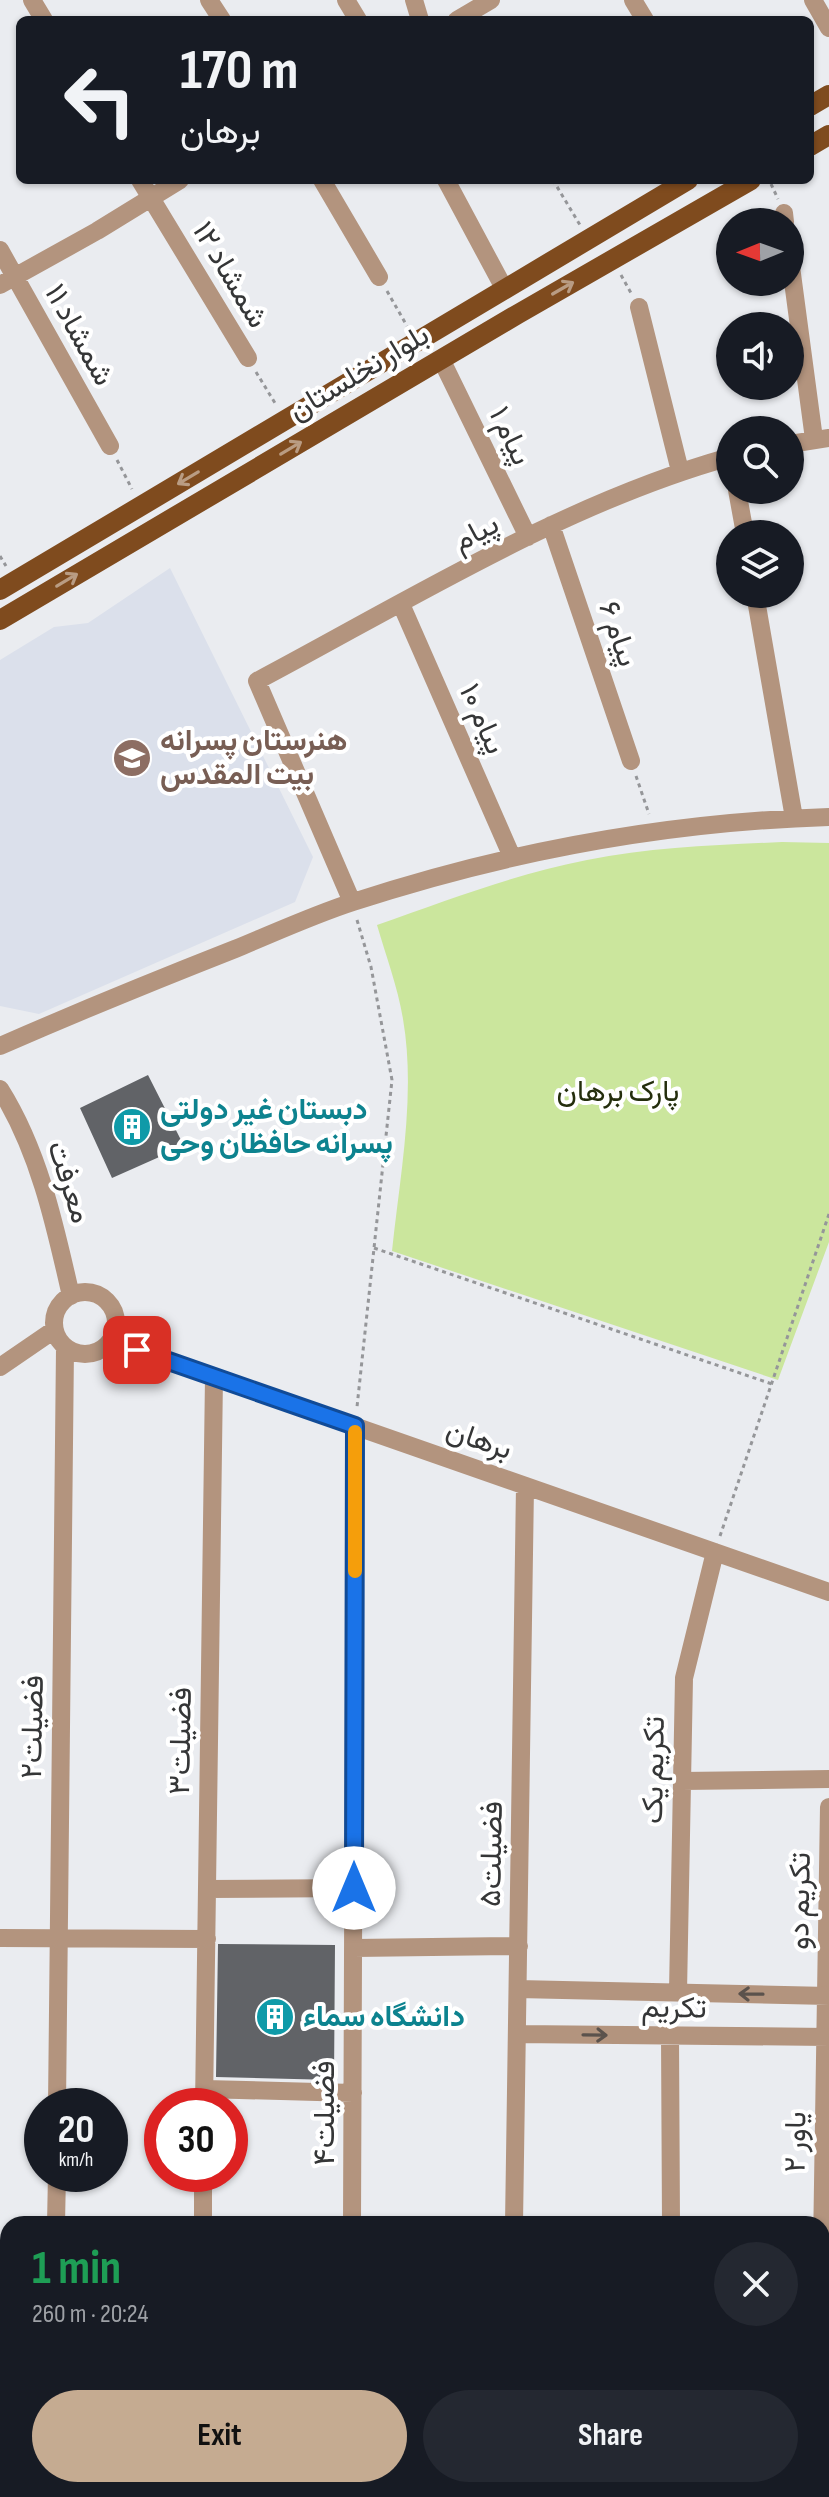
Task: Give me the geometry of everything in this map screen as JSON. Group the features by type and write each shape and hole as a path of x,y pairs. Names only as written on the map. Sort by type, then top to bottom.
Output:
{"main road":[{"name":"بلوار نخلستان","path":"0,590 681,184"},
{"name":"بلوار نخلستان","path":"0,620 744,184"},
{"path":"505,290 518,314"}],"street":[{"path":"465,16 491,0"},
{"path":"813,0 829,28"},
{"name":"شمشاد ۱۲","path":"143,184 248,358"},
{"path":"7,280 173,184"},
{"path":"324,184 379,277"},
{"path":"448,184 505,290"},
{"name":"شمشاد ۱۱","path":"0,250 7,280 110,446"},
{"path":"796,296 821,438"},
{"path":"639,307 680,471"},
{"name":"پیام ۱","path":"441,359 528,537"},
{"name":"پیام","path":"352,902 257,681 551,525 680,471 716,461"},
{"name":"پیام ۶","path":"551,525 631,761"},
{"name":"پیام ۱۰","path":"401,604 512,857"},
{"path":"757,608 794,818"},
{"path":"0,1046 84,1009 352,902 512,857 655,833 829,817"},
{"name":"معرفت","path":"0,1089 19,1119 55,1224 71,1296"},
{"path":"80,1291 90,1292 108,1302 116,1321 111,1341 104,1348 84,1355 65,1348 54,1330 54,1313 62,1301 71,1296 80,1291"},
{"path":"0,1367 54,1330"},
{"name":"برهان","path":"111,1341 829,1592"},
{"name":"فضیلت۲","path":"57,2088 65,1348"},
{"name":"فضیلت۳","path":"204,2088 214,1377"},
{"name":"فضیلت۴","path":"352,2216 355,1426"},
{"name":"فضیلت۵","path":"514,2216 525,1486"},
{"name":"تکریم یک","path":"678,1992 684,1678 715,1552"},
{"path":"682,1781 829,1779"},
{"name":"تکریم دو","path":"827,2037 829,1807"},
{"path":"207,1889 354,1888"},
{"path":"0,1938 207,1939"},
{"path":"354,1948 519,1946"},
{"name":"تکریم","path":"518,1989 828,1996"},
{"name":"تکریم","path":"517,2034 827,2037"},
{"path":"670,2036 671,2216"},
{"name":"یاور ۲","path":"823,2216 827,2037"},
{"path":"248,2097 353,2093"},
{"path":"56,2216 57,2192"},
{"path":"203,2192 203,2216"}],"path":[{"path":"555,184 589,239"},
{"path":"616,265 639,307"},
{"path":"379,277 416,343"},
{"path":"248,358 285,420"},
{"path":"110,446 141,506"},
{"path":"631,761 655,833"},
{"path":"352,902 371,967 392,1080 355,1426"},
{"path":"715,1552 829,1214"},
{"path":"374,1248 772,1384"}],"shaded area":[{"name":"هنرستان پسرانه بیت المقدس","path":"170,568 313,857 295,902 39,1014 0,1006 0,660 54,627 88,623"}],"green space":[{"name":"پارک برهان","path":"782,842 829,843 829,1242 778,1380 392,1251 405,1135 407,1048 398,996 377,925 507,880 587,860 660,849"}],"building":[{"name":"دبستان غیر دولتی پسرانه حافظان وحی","path":"148,1075 184,1146 112,1178 80,1108"},
{"name":"دانشگاه سماء","path":"218,1944 335,1945 334,2080 216,2077"}],"slow traffic":[{"path":"355,1432 355,1571"}],"place":[{"name":"هنرستان پسرانه بیت المقدس","path":"132,758"},
{"name":"دبستان غیر دولتی پسرانه حافظان وحی","path":"132,1127"},
{"name":"دانشگاه سماء","path":"275,2017"}],"route":[{"path":"137,1350 355,1426 354,1888"}]}
